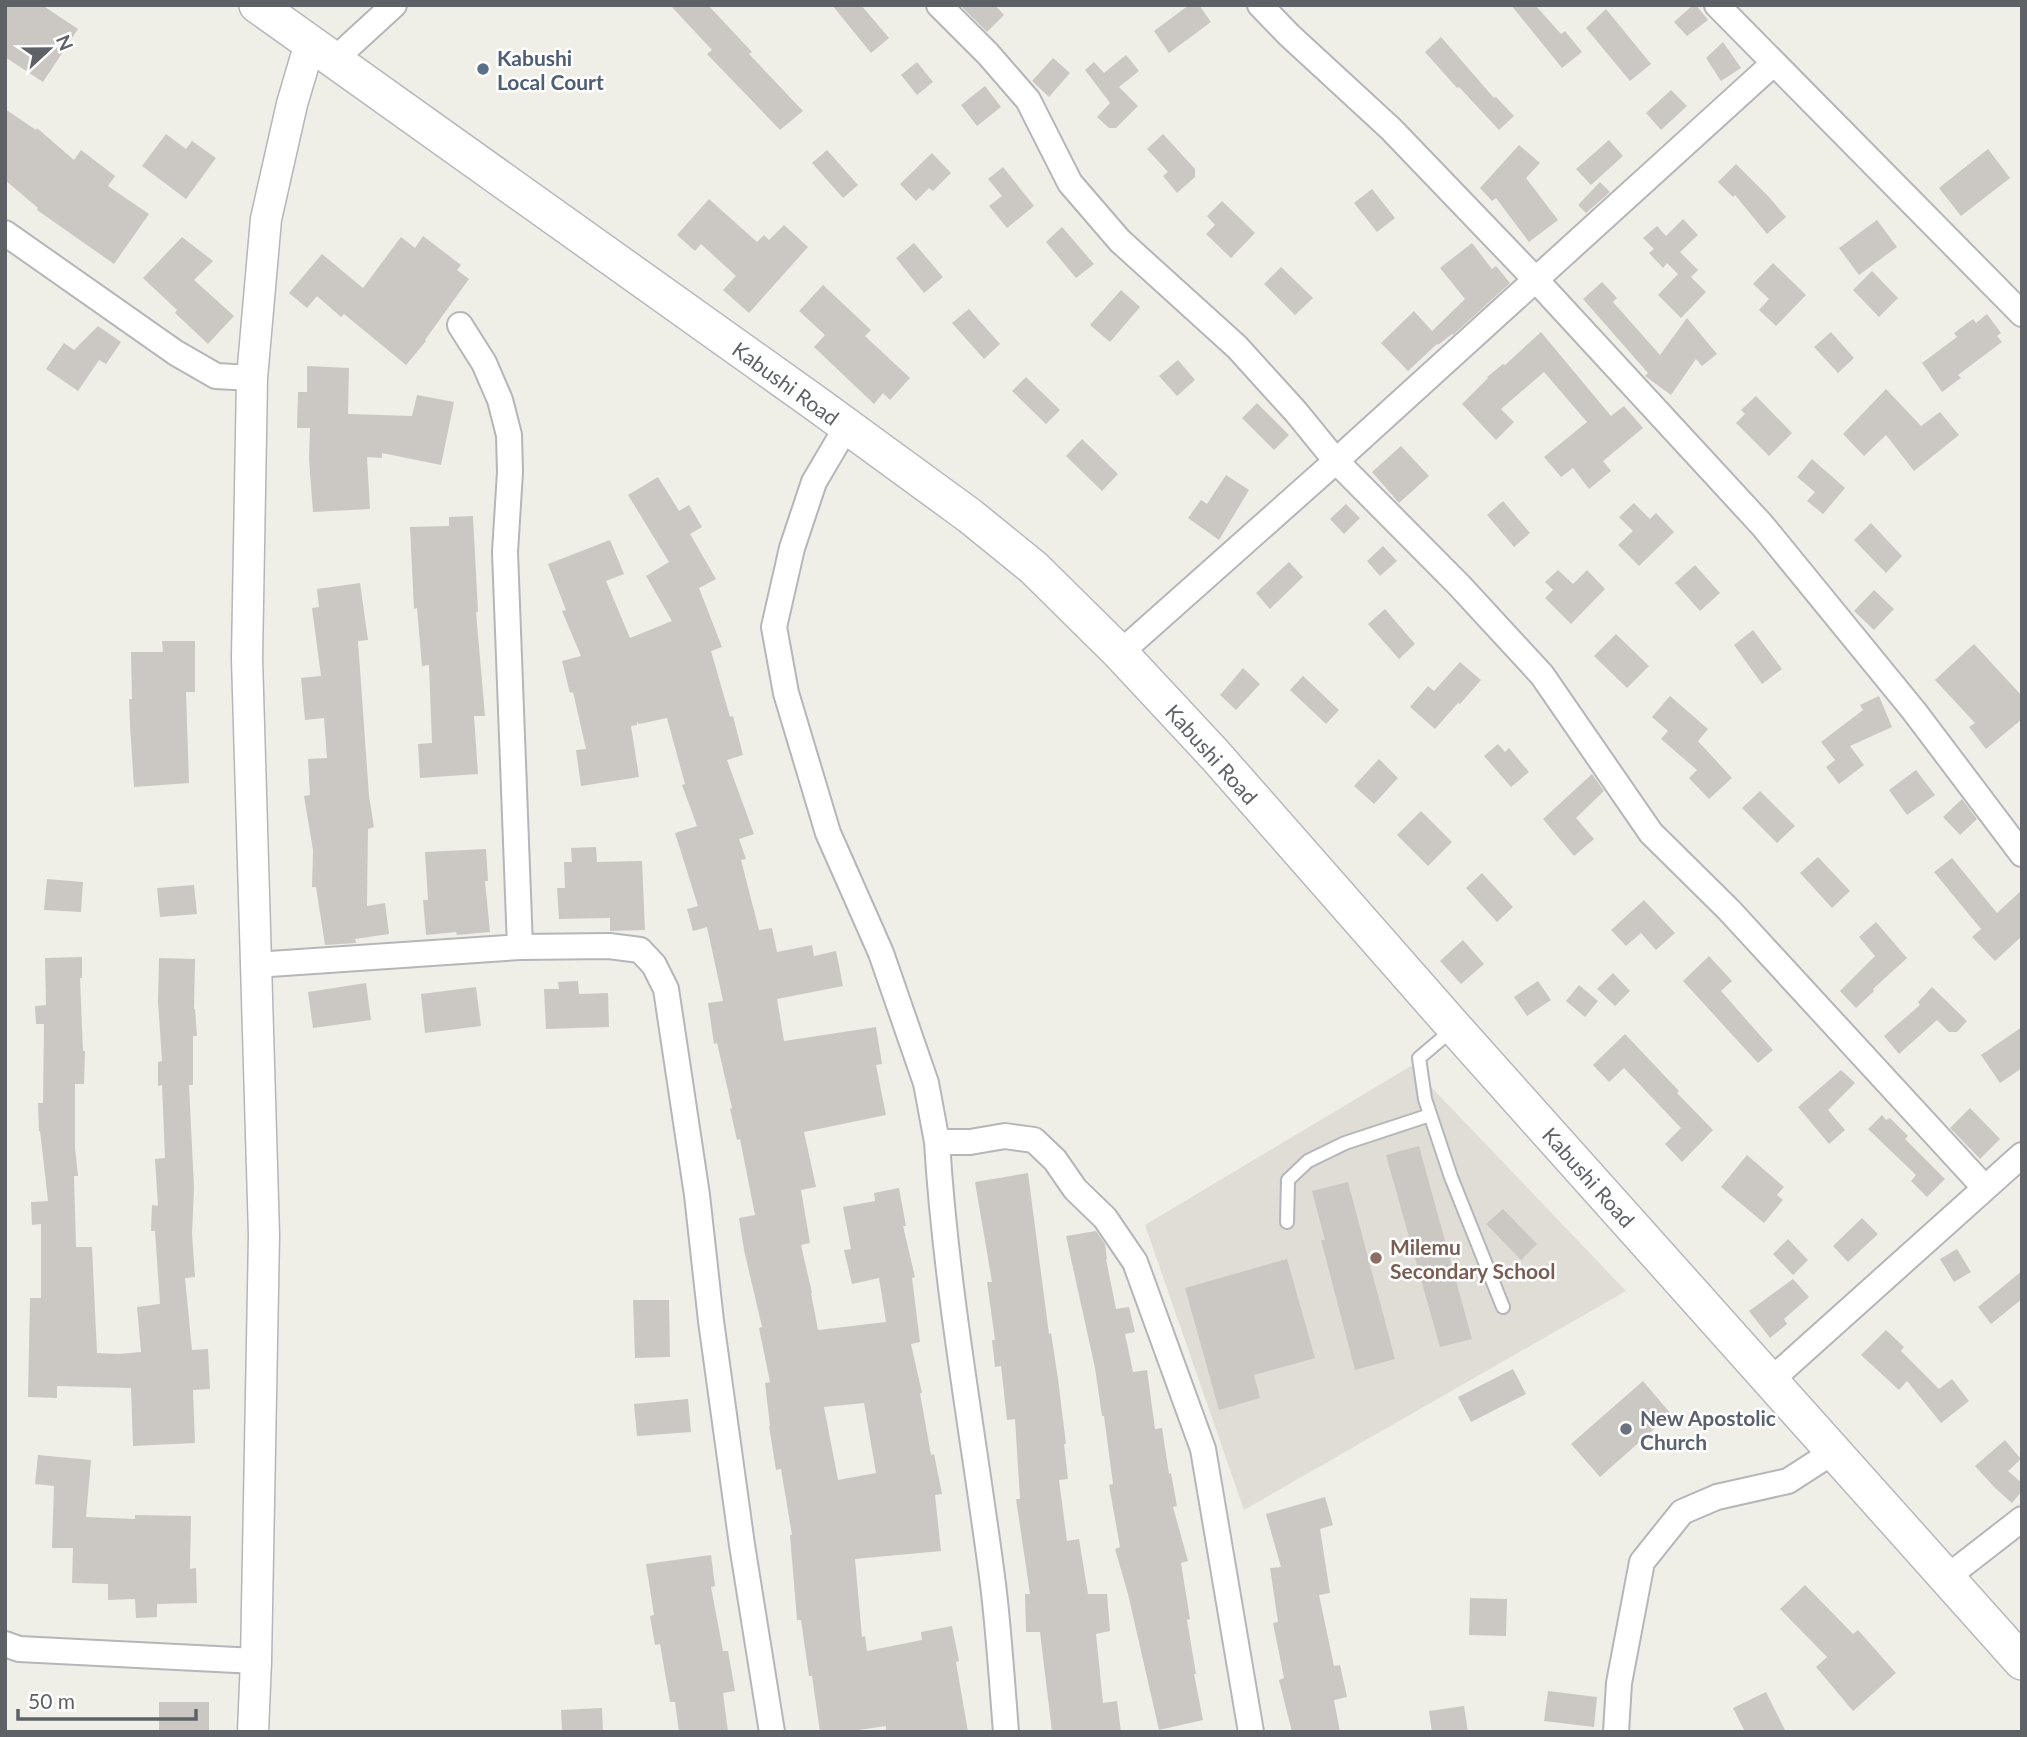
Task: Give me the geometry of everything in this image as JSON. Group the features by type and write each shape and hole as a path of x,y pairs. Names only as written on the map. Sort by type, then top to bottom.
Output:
{"main road":[{"name":"Kabushi Road","path":"257,5 847,426 970,516 1034,568 1120,653 1215,755 1455,1028 2022,1662"}],"street":[{"path":"253,1732 264,1235 247,658 252,378 266,219 292,104 322,52 394,5"},
{"path":"939,5 988,54 1028,100 1070,183 1120,241 1237,347 1336,461 1459,584 1542,675 1651,834 1729,910 1984,1187"},
{"path":"1260,5 1391,129 1536,280 1762,525 1914,711 2022,854"},
{"path":"1717,5 2022,314"},
{"path":"1120,653 1336,461 1773,64"},
{"path":"5,233 176,353 216,376 252,378"},
{"path":"460,325 484,362 500,400 509,435 510,472 505,552 520,947"},
{"path":"847,426 814,482 792,548 774,627 786,693 828,833 881,953 926,1083 937,1142 950,1278 993,1586 1006,1732"},
{"path":"255,965 520,947 609,946 640,950 654,965 666,989 697,1195 711,1321 742,1545 772,1732"},
{"path":"937,1142 970,1142 1005,1136 1034,1140 1055,1160 1075,1189 1105,1218 1135,1262 1203,1450 1251,1732"},
{"path":"1770,1381 2022,1155"},
{"path":"1616,1732 1619,1683 1642,1562 1682,1512 1717,1497 1788,1481 1833,1452"},
{"path":"1946,1578 2022,1518"},
{"path":"5,1644 19,1649 256,1661"}],"lane":[{"path":"1455,1028 1419,1058 1425,1099 1451,1177 1503,1307"},
{"path":"1287,1222 1289,1180 1308,1161 1345,1143 1430,1115"}],"shaded area":[{"name":"Milemu Secondary School","path":"1411,1066 1626,1291 1244,1510 1145,1225"}],"building":[{"path":"5,5 42,5 78,29 43,82 5,57"},
{"path":"670,5 708,5 752,52 749,54 803,111 780,130 707,54 712,50"},
{"path":"832,5 861,5 889,38 871,53"},
{"path":"960,5 995,5 1004,15 987,32"},
{"path":"1189,5 1199,5 1211,22 1169,53 1154,31"},
{"path":"1511,5 1535,5 1561,34 1565,31 1582,52 1562,68"},
{"path":"1696,5 1708,20 1687,36 1674,22"},
{"path":"1606,9 1651,64 1630,81 1586,28"},
{"path":"1441,37 1494,98 1514,116 1499,130 1425,52"},
{"path":"1723,42 1741,68 1721,81 1706,58"},
{"path":"1126,55 1139,71 1119,87 1138,106 1116,128 1109,128 1097,117 1110,103 1085,70 1094,62 1104,73"},
{"path":"1053,58 1070,73 1049,97 1032,81"},
{"path":"917,62 933,82 917,95 901,75"},
{"path":"985,86 1001,107 977,126 961,105"},
{"path":"1671,90 1687,106 1661,130 1646,113"},
{"path":"5,109 36,130 37,128 74,160 81,150 115,176 108,186 149,214 114,264 37,210 38,208 5,180"},
{"path":"166,134 186,149 192,141 216,158 186,199 142,166"},
{"path":"1163,134 1195,169 1195,177 1177,193 1163,176 1168,172 1147,149"},
{"path":"1609,140 1623,156 1591,185 1576,169"},
{"path":"1519,145 1540,163 1526,178 1558,220 1529,242 1496,198 1492,201 1480,188"},
{"path":"1988,149 2010,178 1961,216 1939,188"},
{"path":"827,150 858,185 843,198 812,163"},
{"path":"932,153 951,173 933,191 929,188 916,201 900,184"},
{"path":"1736,164 1786,217 1767,234 1735,195 1733,197 1718,182"},
{"path":"1003,167 1034,206 1007,228 989,206 1002,196 988,179"},
{"path":"1600,182 1610,192 1586,213 1578,205"},
{"path":"1372,189 1395,218 1377,232 1354,203"},
{"path":"709,199 757,242 764,235 769,240 784,225 808,247 749,313 723,290 736,276 701,244 695,251 677,235"},
{"path":"1222,201 1255,233 1231,258 1206,234 1215,225 1207,216"},
{"path":"1683,219 1698,235 1680,252 1698,270 1691,277 1706,292 1681,318 1658,295 1678,274 1667,263 1663,268 1649,253 1654,249 1643,238 1657,226 1666,236"},
{"path":"1877,220 1897,247 1859,275 1839,248"},
{"path":"1062,227 1094,264 1076,278 1046,242"},
{"path":"423,236 461,265 457,270 469,279 406,365 344,314 341,317 317,296 307,308 289,293 322,254 363,288 401,237 415,248"},
{"path":"182,237 213,261 194,280 234,316 208,344 143,278"},
{"path":"914,243 943,277 924,293 896,258"},
{"path":"1472,243 1492,269 1496,266 1510,283 1453,335 1437,344 1408,371 1381,343 1414,311 1432,331 1465,299 1440,268"},
{"path":"1773,263 1806,295 1776,326 1759,310 1769,299 1753,284"},
{"path":"1281,267 1313,298 1295,315 1264,284"},
{"path":"1872,271 1898,298 1879,317 1853,290"},
{"path":"1602,282 1617,298 1613,302 1660,355 1687,318 1717,354 1702,366 1696,359 1671,395 1645,376 1648,373 1583,299"},
{"path":"823,285 871,330 865,336 910,378 890,400 883,393 874,404 814,347 825,335 799,311"},
{"path":"1121,290 1140,307 1110,342 1090,325"},
{"path":"969,309 1000,344 984,359 952,323"},
{"path":"1987,314 2001,333 1997,336 2002,342 1958,375 1961,378 1942,392 1922,363 1957,337 1954,333 1973,319 1976,323"},
{"path":"98,326 121,342 106,364 99,360 78,391 46,369 64,343 74,350"},
{"path":"1541,332 1611,416 1624,406 1643,428 1603,461 1611,471 1589,489 1573,468 1561,477 1544,457 1587,422 1544,372 1501,409 1514,422 1496,440 1462,404 1487,377 1505,365"},
{"path":"1831,332 1854,358 1838,373 1814,347"},
{"path":"1178,360 1195,380 1177,396 1159,376"},
{"path":"307,366 349,368 348,414 412,416 417,395 454,402 441,465 382,453 382,458 367,457 370,509 313,512 309,460 310,428 297,428 298,392 307,392"},
{"path":"1026,377 1060,410 1046,424 1012,391"},
{"path":"1886,389 1921,426 1940,412 1959,435 1914,471 1886,435 1864,456 1843,434"},
{"path":"1756,396 1792,433 1769,456 1736,423 1745,414 1741,410"},
{"path":"1257,403 1289,435 1274,450 1242,418"},
{"path":"1082,439 1118,474 1102,491 1066,456"},
{"path":"1401,446 1429,476 1399,503 1372,472"},
{"path":"1812,459 1845,488 1823,514 1807,501 1815,492 1797,477"},
{"path":"1226,475 1249,490 1219,540 1188,518 1201,500 1207,504"},
{"path":"658,477 679,511 689,505 702,527 690,534 716,579 699,588 722,647 711,651 743,755 727,760 754,834 739,839 746,859 741,860 759,930 772,928 777,952 812,945 814,956 836,951 843,986 777,999 784,1041 876,1027 882,1064 876,1065 886,1115 804,1132 816,1187 801,1190 810,1243 801,1245 818,1330 886,1322 879,1278 852,1284 844,1250 851,1249 843,1207 875,1201 874,1193 899,1188 906,1226 903,1226 915,1277 912,1278 920,1342 911,1344 922,1393 931,1455 934,1454 942,1494 935,1495 941,1551 855,1559 862,1637 865,1636 867,1651 922,1640 921,1632 952,1626 968,1732 886,1732 886,1726 845,1732 820,1732 801,1620 797,1620 792,1535 781,1469 776,1470 769,1426 765,1383 770,1382 759,1328 762,1327 739,1218 755,1215 717,1043 714,1044 708,1003 723,1001 707,927 693,931 687,909 698,906 675,833 697,826 682,785 685,784 667,718 639,724 637,722 637,725 631,726 639,777 581,786 576,750 586,749 573,692 570,693 562,661 581,656 562,611 566,610 548,564 610,540 624,574 606,581 630,638 672,621 646,576 669,562 628,495","holes":["864,1403 876,1473 838,1480 824,1407"]},
{"path":"1503,501 1530,533 1514,547 1487,515"},
{"path":"1634,503 1650,519 1656,513 1674,532 1639,566 1618,545 1633,531 1619,517"},
{"path":"1346,504 1360,518 1344,534 1330,519"},
{"path":"473,516 476,612 485,716 474,716 478,774 420,778 418,744 432,743 429,665 422,666 417,608 414,609 410,527 449,526 449,517"},
{"path":"1871,523 1902,556 1886,573 1854,540"},
{"path":"1383,546 1397,561 1380,576 1367,561"},
{"path":"1289,562 1303,577 1270,609 1256,593"},
{"path":"1695,565 1720,593 1700,611 1675,583"},
{"path":"1558,570 1573,584 1587,570 1605,589 1571,624 1545,598 1553,590 1545,582"},
{"path":"360,583 368,640 358,641 369,796 374,827 368,829 367,906 385,903 389,934 355,939 356,943 325,945 316,887 312,887 313,850 304,796 310,795 308,759 327,758 324,718 305,720 301,678 321,676 312,608 319,607 317,589"},
{"path":"1874,590 1894,609 1874,630 1854,611"},
{"path":"1385,609 1415,644 1399,659 1368,624"},
{"path":"1753,630 1782,669 1762,684 1734,645"},
{"path":"1616,634 1649,666 1627,688 1594,656"},
{"path":"162,641 195,641 195,692 186,692 189,783 134,787 129,699 132,699 131,652 163,652"},
{"path":"1974,644 2022,696 2022,719 1986,749 1969,727 1975,723 1935,680"},
{"path":"1460,662 1481,680 1435,729 1410,707 1428,686 1434,691"},
{"path":"1243,668 1260,684 1236,710 1220,695"},
{"path":"1303,676 1339,710 1326,724 1290,690"},
{"path":"1670,696 1708,729 1698,741 1732,778 1709,799 1689,778 1697,770 1661,739 1668,731 1652,717"},
{"path":"1879,696 1892,727 1850,746 1864,765 1839,784 1826,767 1835,760 1821,742 1863,710 1860,705"},
{"path":"1498,744 1505,752 1509,748 1529,772 1511,787 1484,756"},
{"path":"1379,759 1398,778 1374,804 1354,786"},
{"path":"1916,770 1935,795 1907,815 1889,790"},
{"path":"1592,774 1604,791 1576,818 1594,839 1574,856 1543,819"},
{"path":"1760,791 1795,826 1777,843 1742,808"},
{"path":"1962,799 1977,819 1960,835 1943,817"},
{"path":"1421,811 1452,842 1428,866 1397,835"},
{"path":"596,847 597,862 642,861 645,930 610,931 610,918 559,919 557,888 565,888 564,862 572,862 571,848"},
{"path":"486,849 488,881 485,881 490,932 426,935 423,900 428,900 425,852"},
{"path":"1818,857 1850,891 1832,908 1800,873"},
{"path":"1952,858 1997,913 2022,890 2022,936 1995,961 1972,937 1981,929 1934,872"},
{"path":"1482,873 1513,907 1497,922 1466,888"},
{"path":"47,879 83,882 81,912 44,910"},
{"path":"194,885 197,914 160,917 157,888"},
{"path":"1644,900 1675,933 1656,950 1641,933 1626,946 1611,930"},
{"path":"1876,922 1907,958 1856,1008 1840,991 1875,956 1859,937"},
{"path":"1463,940 1484,964 1461,984 1440,961"},
{"path":"1709,956 1732,981 1721,991 1773,1050 1758,1063 1683,981"},
{"path":"82,957 80,978 85,1051 84,1084 75,1084 78,1176 74,1176 76,1247 92,1247 97,1353 118,1354 141,1352 137,1307 160,1304 155,1231 151,1231 152,1205 158,1206 155,1159 165,1158 162,1085 158,1086 158,1062 162,1061 158,1001 159,958 195,959 194,1009 197,1036 193,1036 193,1085 189,1085 195,1277 185,1278 192,1350 208,1349 210,1389 193,1390 195,1443 133,1446 131,1388 57,1386 57,1398 28,1397 30,1298 41,1298 41,1224 32,1225 31,1202 48,1201 38,1103 43,1103 44,1024 36,1024 35,1006 46,1005 45,958"},
{"path":"1613,973 1630,991 1615,1006 1597,989"},
{"path":"578,981 579,994 608,993 609,1027 546,1029 544,989 559,989 558,982"},
{"path":"1538,981 1551,1000 1527,1016 1514,997"},
{"path":"366,983 371,1020 313,1028 308,992"},
{"path":"1579,985 1598,1001 1585,1017 1566,1001"},
{"path":"476,987 481,1026 425,1033 421,994"},
{"path":"1932,987 1967,1021 1957,1032 1949,1032 1937,1020 1899,1054 1884,1036 1920,1005 1918,1002"},
{"path":"2022,1027 2022,1068 2000,1083 1981,1055"},
{"path":"1625,1034 1713,1130 1682,1162 1665,1144 1681,1128 1624,1068 1609,1082 1593,1065"},
{"path":"1841,1070 1855,1083 1828,1110 1845,1130 1829,1144 1798,1107"},
{"path":"1970,1108 2000,1139 1980,1159 1950,1128"},
{"path":"1882,1115 1886,1120 1890,1118 1908,1136 1905,1139 1945,1179 1927,1197 1911,1181 1916,1175 1868,1129"},
{"path":"1419,1146 1472,1339 1440,1347 1386,1155"},
{"path":"1747,1155 1784,1187 1777,1195 1783,1200 1764,1223 1721,1187"},
{"path":"1028,1173 1066,1444 1068,1479 1059,1480 1067,1541 1079,1539 1088,1594 1107,1594 1110,1631 1096,1634 1103,1703 1117,1701 1121,1732 1052,1732 1040,1632 1026,1632 1025,1594 1030,1594 1016,1499 1020,1499 1015,1419 1007,1420 1001,1366 995,1367 992,1340 995,1340 987,1282 992,1282 975,1182"},
{"path":"1348,1182 1395,1359 1355,1370 1321,1240 1325,1240 1312,1191"},
{"path":"1503,1209 1537,1244 1521,1260 1486,1224"},
{"path":"1862,1218 1878,1234 1848,1262 1833,1246"},
{"path":"1096,1231 1105,1244 1116,1309 1129,1307 1135,1332 1125,1334 1133,1372 1147,1370 1155,1429 1162,1428 1177,1506 1173,1507 1188,1561 1181,1563 1190,1619 1187,1620 1194,1674 1203,1720 1159,1730 1115,1549 1120,1547 1109,1485 1113,1484 1104,1416 1066,1236"},
{"path":"1788,1239 1808,1260 1793,1275 1773,1254"},
{"path":"1957,1249 1971,1272 1954,1282 1940,1259"},
{"path":"1287,1259 1315,1358 1254,1375 1260,1398 1219,1410 1185,1288"},
{"path":"2022,1271 2022,1299 1991,1324 1978,1307"},
{"path":"1793,1279 1809,1297 1784,1319 1787,1324 1770,1338 1749,1311"},
{"path":"633,1300 669,1300 670,1357 635,1358"},
{"path":"1886,1330 1904,1347 1901,1351 1939,1389 1952,1379 1969,1401 1941,1423 1907,1381 1899,1390 1861,1355"},
{"path":"1513,1369 1526,1394 1471,1422 1458,1397"},
{"path":"1643,1381 1671,1414 1600,1477 1571,1444"},
{"path":"688,1399 691,1432 637,1436 634,1404"},
{"path":"2005,1440 2021,1459 2008,1471 2022,1483 2022,1491 2012,1503 1975,1466"},
{"path":"38,1455 91,1460 86,1517 135,1519 135,1515 191,1516 190,1569 196,1568 197,1603 157,1604 157,1617 136,1618 135,1599 108,1600 108,1584 72,1583 73,1548 52,1548 54,1486 35,1484"},
{"path":"1325,1497 1333,1525 1320,1529 1330,1593 1319,1595 1334,1666 1340,1665 1347,1697 1334,1700 1340,1732 1292,1732 1279,1680 1284,1678 1273,1623 1278,1622 1270,1568 1281,1567 1266,1514"},
{"path":"711,1555 715,1586 711,1587 723,1651 728,1651 735,1691 723,1693 728,1732 679,1732 675,1702 670,1702 660,1644 655,1645 650,1616 654,1615 646,1564"},
{"path":"1805,1585 1853,1634 1858,1630 1896,1673 1853,1711 1816,1667 1827,1657 1780,1609"},
{"path":"1470,1598 1507,1599 1506,1636 1469,1635"},
{"path":"1548,1691 1597,1697 1594,1727 1544,1721"},
{"path":"1766,1692 1786,1732 1745,1732 1733,1708"},
{"path":"159,1702 209,1702 209,1732 159,1732"},
{"path":"1464,1706 1468,1732 1432,1732 1429,1711"},
{"path":"602,1708 603,1732 562,1732 561,1710"}],"place":[{"name":"Kabushi Local Court","path":"483,69"},
{"name":"Milemu Secondary School","path":"1376,1258"},
{"name":"New Apostolic Church","path":"1626,1429"}]}
